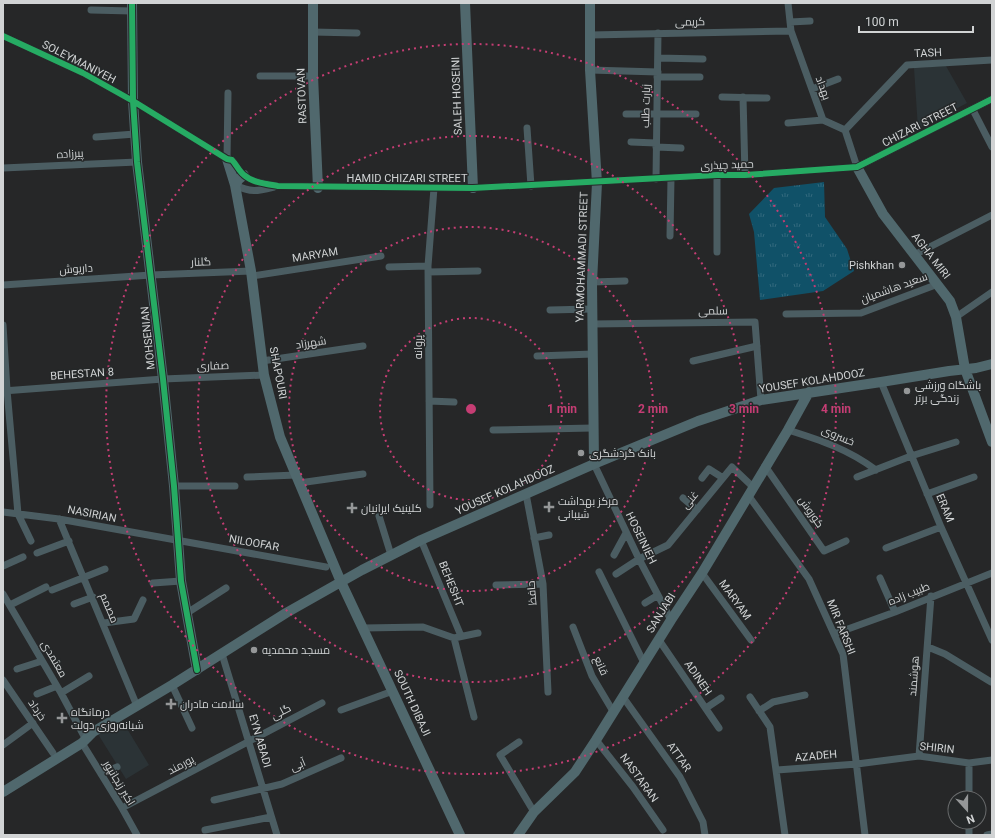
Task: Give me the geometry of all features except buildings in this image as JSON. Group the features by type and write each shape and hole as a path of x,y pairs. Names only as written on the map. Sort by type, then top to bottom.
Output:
{"street":[{"name":"RASTOVAN","path":"313,3 313,76 318,188"},
{"name":"SALEH HOSEINI","path":"464,3 473,188"},
{"name":"YARMOHAMMADI STREET","path":"590,3 590,70 597,183 592,282 594,464"},
{"name":"بهداد","path":"788,3 790,31 823,120"},
{"path":"91,10 132,7"},
{"name":"MOHSENIAN","path":"132,7 133,101 137,162 152,275 163,378 174,486 181,581 196,670"},
{"path":"790,22 810,21"},
{"name":"کریمی","path":"590,34 790,31"},
{"path":"313,32 357,33"},
{"name":"زیارت طلب","path":"656,179 658,33"},
{"name":"SOLEYMANIYEH","path":"3,36 83,73 133,101 227,159"},
{"path":"658,58 703,59"},
{"name":"TASH","path":"845,130 907,65 992,60"},
{"path":"590,70 700,77"},
{"path":"260,76 313,76"},
{"path":"812,89 838,79"},
{"path":"228,93 227,159 232,160 244,176 239,179 235,185"},
{"path":"722,96 767,98"},
{"path":"743,97 745,175"},
{"name":"CHIZARI STREET","path":"858,167 973,110 992,99"},
{"path":"973,110 992,147"},
{"path":"626,114 696,114"},
{"path":"788,123 823,120 845,130 858,167"},
{"path":"527,128 531,186"},
{"path":"96,137 135,134"},
{"path":"631,142 681,148"},
{"name":"SHAPOURI","path":"227,159 235,185 251,273 264,375 280,437 341,582"},
{"name":"پیرزاده","path":"3,168 137,162"},
{"name":"حمید چیذری","path":"597,183 858,167"},
{"name":"AGHA MIRI","path":"858,167 883,214 950,301 956,317 965,369 992,442"},
{"path":"717,175 717,252"},
{"name":"HAMID CHIZARI STREET","path":"244,176 261,183 278,186 318,188 473,188 597,183"},
{"path":"670,236 671,178"},
{"name":"HAMID CHIZARI STREET","path":"235,185 244,190 252,191 278,186"},
{"name":"پروانه","path":"430,505 428,269 434,188"},
{"path":"914,255 992,215"},
{"name":"MARYAM","path":"251,273 381,256"},
{"path":"389,267 478,271"},
{"name":"گلنار","path":"152,275 251,273"},
{"name":"داریوش","path":"3,285 152,275"},
{"path":"592,282 625,281"},
{"name":"سعید هاشمیان","path":"786,314 861,312 938,284"},
{"path":"956,317 992,292"},
{"path":"550,310 592,309"},
{"name":"سلمی","path":"592,324 755,322 761,400"},
{"path":"3,325 7,431 18,514 31,541"},
{"name":"شهرزاد","path":"262,361 363,346"},
{"path":"693,361 757,346"},
{"path":"537,356 592,354"},
{"name":"YOUSEF KOLAHDOOZ","path":"965,369 975,362 992,357"},
{"name":"YOUSEF KOLAHDOOZ","path":"3,792 86,737 286,613 341,582 421,540 594,464 698,421 761,400 976,368 992,364"},
{"name":"صفاری","path":"163,378 264,375"},
{"name":"BEHESTAN 8","path":"5,390 163,378"},
{"name":"ERAM","path":"881,382 941,527 992,640"},
{"name":"SANJABI","path":"518,835 534,812 575,772 702,573 788,430 809,392"},
{"path":"429,400 454,402"},
{"path":"493,430 593,428"},
{"name":"خسروی","path":"788,430 839,447 861,459 876,470"},
{"path":"857,477 911,456 956,442"},
{"name":"HOSEINIEH","path":"594,464 626,533 671,620"},
{"name":"کوروش","path":"766,466 824,551 846,541"},
{"name":"غنی","path":"616,574 639,559 668,545 732,467 750,491"},
{"path":"702,478 709,469 723,478"},
{"path":"247,477 297,479 363,474"},
{"path":"927,494 974,477"},
{"path":"174,486 235,486"},
{"name":"MIR FARSHI","path":"750,491 809,579 843,654 865,835"},
{"name":"حافظ","path":"526,494 543,584 548,692"},
{"path":"683,498 697,510"},
{"name":"NASIRIAN","path":"3,512 60,519 178,541"},
{"path":"379,516 391,555"},
{"name":"مصمم","path":"60,519 138,706"},
{"path":"886,548 941,527"},
{"path":"614,555 626,533"},
{"path":"534,538 550,535"},
{"name":"BEHESHT","path":"421,540 458,637 474,717"},
{"path":"37,553 69,541"},
{"name":"NILOOFAR","path":"178,541 326,568"},
{"path":"3,566 23,557"},
{"path":"10,605 49,588 84,578 105,569"},
{"path":"599,572 644,663"},
{"name":"MARYAM","path":"702,573 751,640"},
{"name":"طبیب زاده","path":"834,634 895,612 992,573"},
{"path":"880,578 895,612"},
{"path":"153,583 181,581"},
{"name":"SOUTH DIBAJI","path":"341,582 364,628 460,835"},
{"path":"496,585 543,584"},
{"path":"186,612 226,588"},
{"name":"معتمدی","path":"3,594 86,737"},
{"path":"645,603 658,595"},
{"name":"هوشمند","path":"919,756 932,596"},
{"path":"74,604 93,597"},
{"path":"104,623 134,619 142,600"},
{"path":"364,628 423,627 458,637 478,633"},
{"name":"قانع","path":"573,627 592,676 614,712"},
{"name":"ADINEH","path":"659,640 719,728"},
{"path":"928,647 945,654 992,684"},
{"name":"EYN ABADI","path":"222,654 250,741 262,788 277,835"},
{"path":"17,669 42,661"},
{"path":"37,694 59,690 88,676"},
{"name":"خرداد","path":"3,680 53,753"},
{"path":"172,685 192,728"},
{"path":"341,710 393,691"},
{"path":"759,710 773,702 805,694"},
{"name":"ATTAR","path":"623,697 680,777 703,822 705,835"},
{"path":"750,697 770,727 785,835"},
{"path":"706,708 721,698"},
{"name":"گلی","path":"250,741 322,703"},
{"path":"3,744 33,722"},
{"name":"YOUSEF KOLAHDOOZ","path":"3,784 71,742 86,737"},
{"name":"اکبر زنجانپور","path":"86,737 101,774 137,835"},
{"name":"NASTARAN","path":"596,740 633,787 663,830"},
{"name":"پورمند","path":"122,808 250,741"},
{"path":"519,742 500,755 534,812"},
{"name":"SHIRIN","path":"857,764 919,756 969,763 992,760"},
{"name":"آبی","path":"214,800 282,784 341,758"},
{"path":"969,763 969,790"},
{"name":"AZADEH","path":"777,770 857,764"},
{"path":"101,774 117,767"},
{"path":"205,830 271,817"},
{"path":"988,835 992,834"}],"shaded area":[{"path":"946,66 967,103 918,129 914,68"},
{"path":"120,717 149,765 126,779 96,731"}],"green space":[{"path":"824,182 825,217 847,249 854,271 823,291 760,300 754,232 749,214 774,188"}],"cycle path":[{"path":"132,3 133,101 137,162 163,379 174,486 181,581 197,670"},
{"path":"3,36 83,73 133,101 227,159 232,160 241,172 248,178 260,183 278,186 473,188 717,175 745,175 857,167 992,99"}],"place":[{"name":"Pishkhan","path":"902,265"},
{"name":"باشگاه ورزشی زندگی برتر","path":"907,391"},
{"name":"بانک گردشگری","path":"581,453"},
{"name":"مرکز بهداشت شیبانی","path":"549,507"},
{"name":"کلینیک ایرانیان","path":"352,508"},
{"name":"مسجد محمدیه","path":"254,650"},
{"name":"سلامت مادران","path":"171,704"},
{"name":"درمانگاه شبانه‌روزی دولت","path":"62,718"}]}
